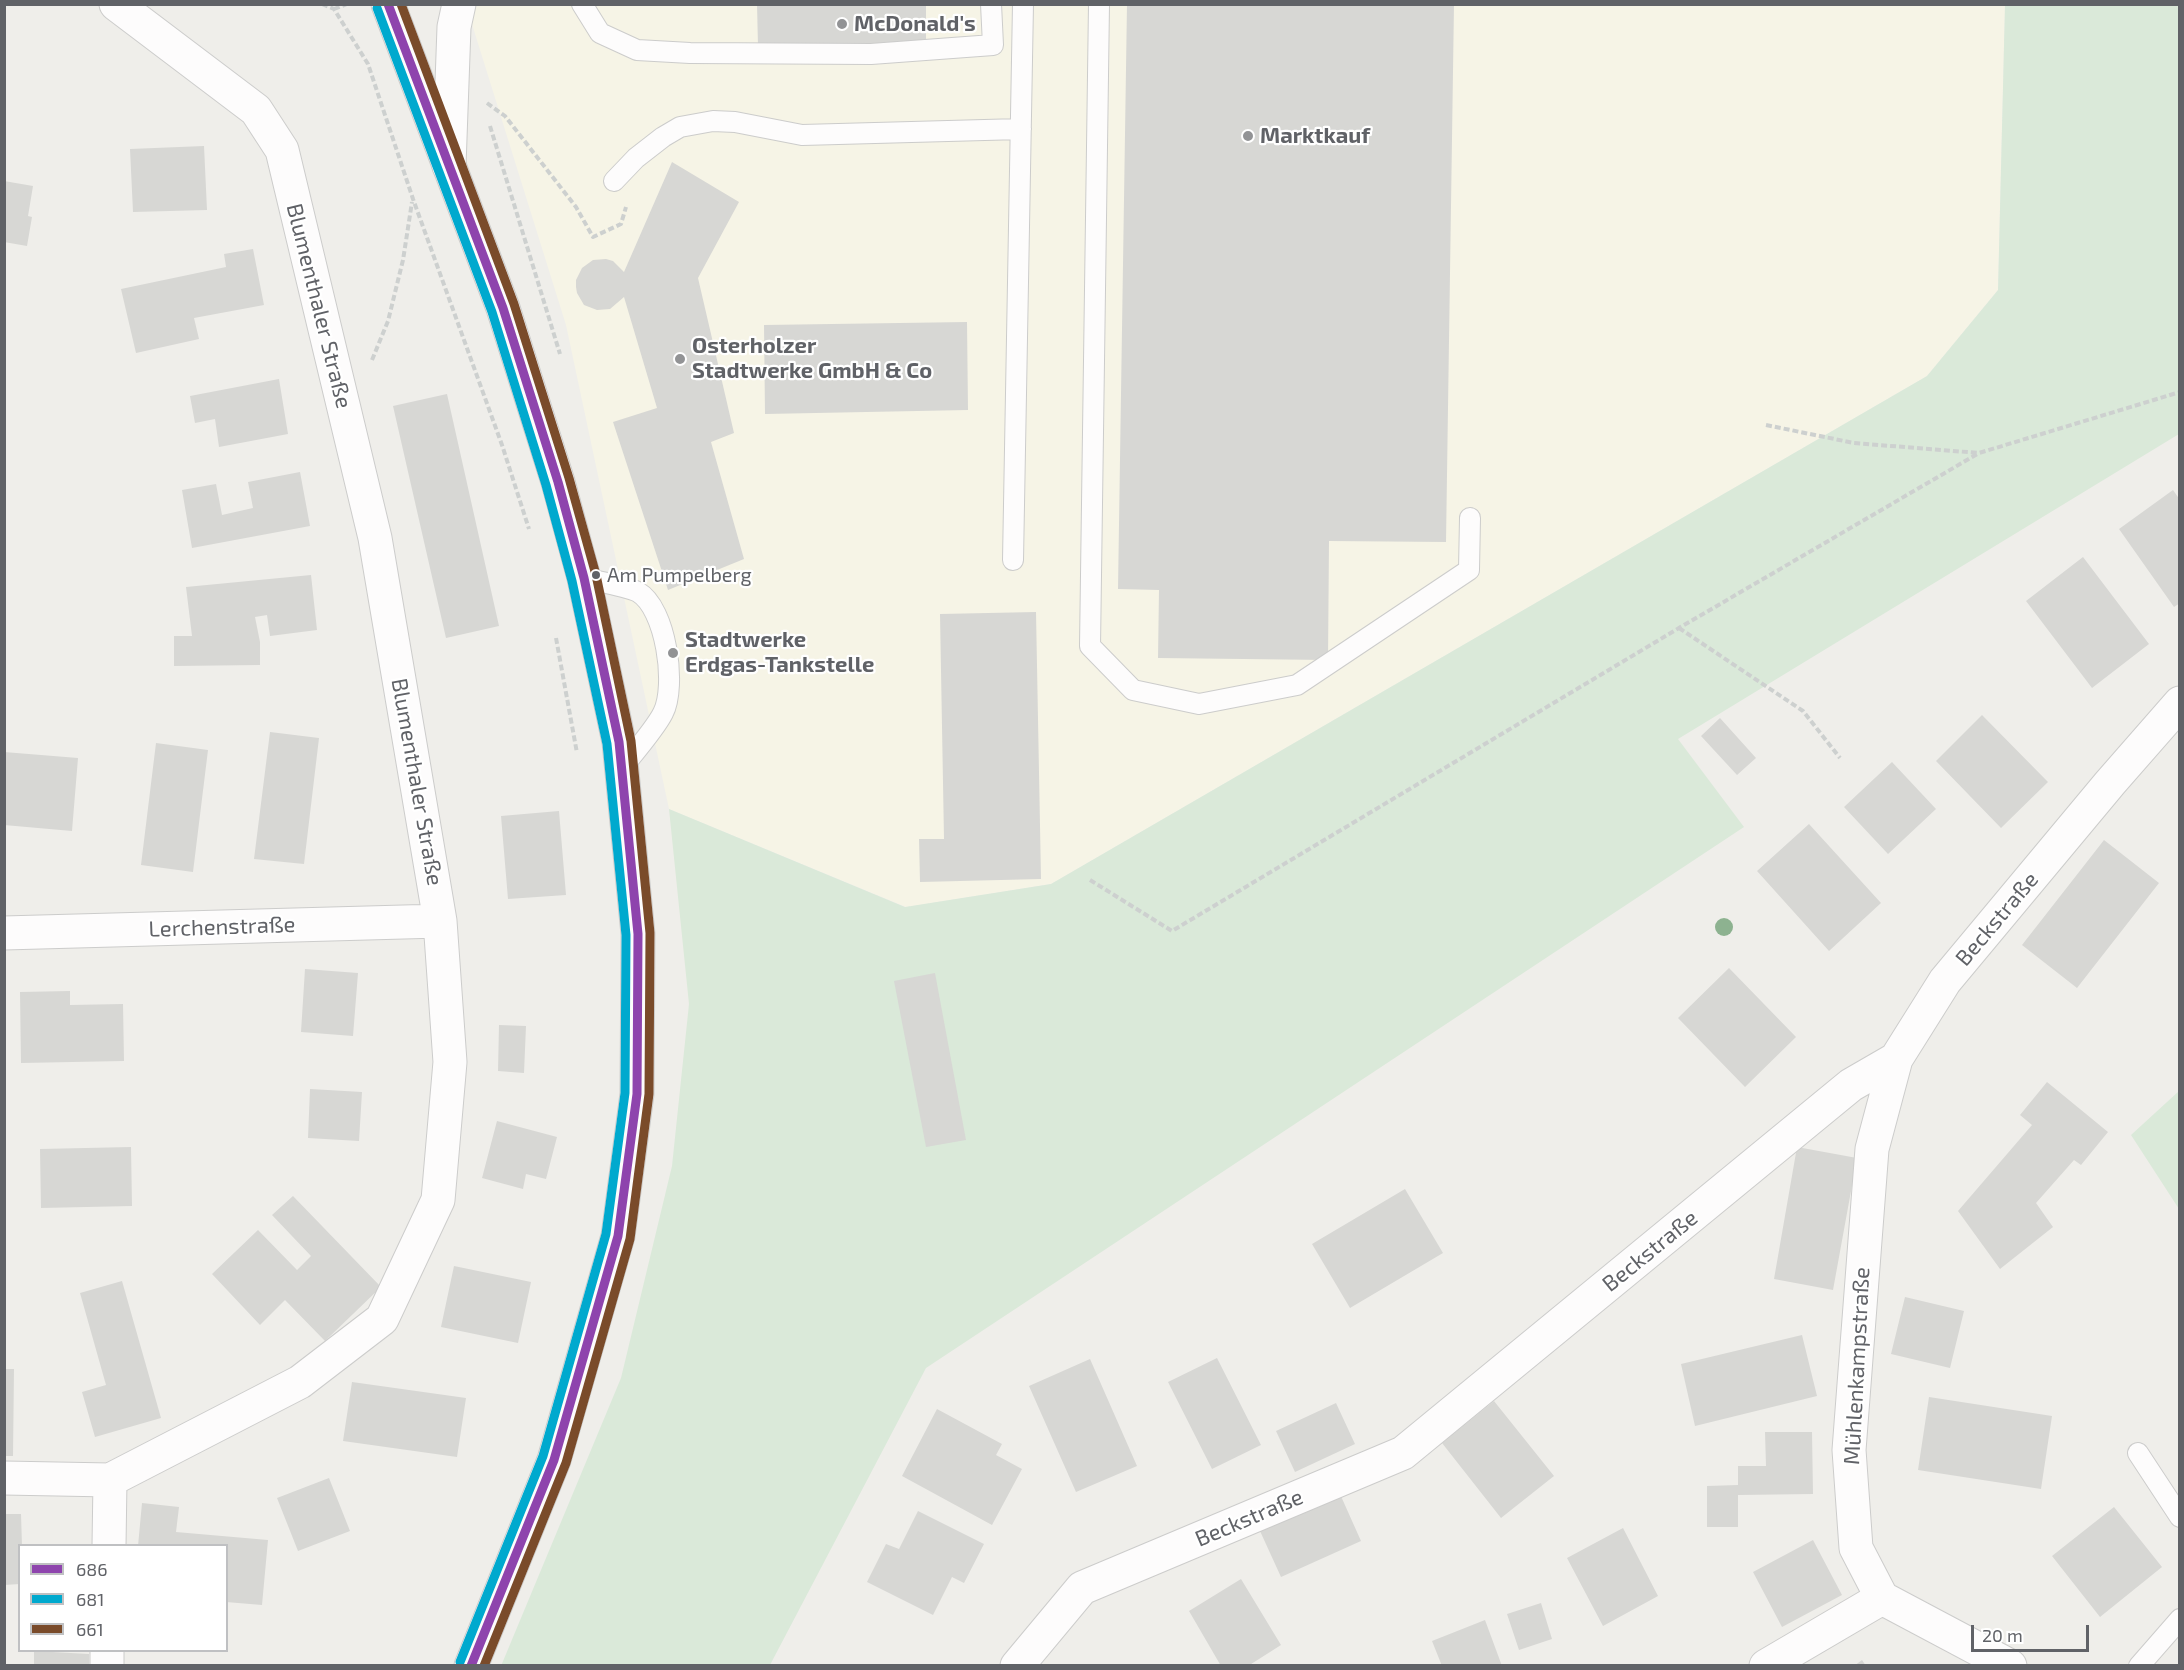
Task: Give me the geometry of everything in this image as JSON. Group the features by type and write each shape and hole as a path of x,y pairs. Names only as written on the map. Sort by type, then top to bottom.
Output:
{"street":[{"name":"Blumenthaler Straße","path":"110,1480 300,1382 382,1319 438,1200 450,1062 440,921 375,538 282,150 256,110 116,4"},
{"path":"388,4 502,308 558,482 584,578 619,742 638,934 637,1094 618,1236 554,1460 471,1665"},
{"path":"449,166 454,27 459,4"},
{"name":"Beckstraße","path":"1017,1665 1082,1588 1403,1454 1851,1085 1896,1059 1945,981 2110,783 2180,703"},
{"name":"Lerchenstraße","path":"4,933 440,921"},
{"name":"Mühlenkampstraße","path":"1882,1598 1856,1548 1849,1450 1872,1149 1896,1059"},
{"path":"4,1478 110,1480 109,1544"},
{"path":"1766,1665 1882,1598 2010,1665"}],"lane":[{"path":"582,4 600,33 637,50 690,53 871,54 993,45 991,4"},
{"path":"1013,560 1023,4"},
{"path":"1099,4 1090,646 1133,690 1199,704 1297,685 1469,570 1470,518"},
{"path":"614,181 636,158 663,137 680,127 713,121 735,122 802,135 1021,129"},
{"path":"584,578 638,592 656,610 666,651 671,684 664,713 621,769"},
{"path":"2138,1453 2180,1517"},
{"path":"2139,1665 2180,1619"}],"path":[{"path":"322,4 334,9 368,64 532,537"},
{"path":"334,9 347,4"},
{"path":"485,111 482,99 505,116 576,207 593,237 621,224 627,208 614,181"},
{"path":"488,122 561,360"},
{"path":"370,364 388,321 403,260 413,199"},
{"path":"1090,880 1172,931 1679,628 1979,453 2180,392"},
{"path":"1766,425 1854,443 1979,453"},
{"path":"1679,628 1803,711 1840,758"},
{"path":"554,630 577,753"}],"shaded area":[{"path":"466,5 2005,5 1998,290 1927,376 1051,884 906,907 669,809 566,325"}],"green space":[{"path":"2005,5 2179,5 2179,434 1678,739 1744,827 926,1368 770,1665 501,1666 621,1378 672,1166 689,1004 669,809 905,907 1051,884 1927,376 1998,290"},
{"path":"2179,1091 2179,1209 2131,1135"}],"building":[{"name":"McDonald's","path":"757,4 926,4 926,44 758,46"},
{"path":"1127,4 1454,4 1446,542 1329,541 1328,660 1158,658 1159,590 1118,589"},
{"path":"204,146 207,210 133,212 130,149"},
{"name":"Osterholzer Stadtwerke GmbH & Co","path":"672,162 739,202 698,278 734,433 711,442 744,559 668,590 613,422 657,408 624,297 610,309 597,310 584,305 577,293 576,280 582,268 593,260 613,261 624,272"},
{"path":"4,181 33,186 28,216 32,217 27,246 4,242"},
{"path":"253,249 264,305 194,318 199,339 136,353 121,289 226,267 224,254"},
{"path":"967,322 968,410 765,414 764,325"},
{"path":"279,379 288,434 219,447 215,419 195,423 190,396"},
{"path":"447,394 499,626 446,638 393,406"},
{"path":"300,472 310,526 192,548 182,490 216,484 222,515 253,508 248,482"},
{"path":"2173,490 2180,500 2180,603 2174,607 2119,529"},
{"path":"2083,557 2149,644 2092,688 2026,601"},
{"path":"311,575 317,630 270,636 267,615 255,617 260,642 260,665 174,666 174,636 192,636 186,587"},
{"path":"1036,612 1041,879 920,882 919,839 944,839 940,614"},
{"path":"1982,715 2048,782 2001,828 1936,761"},
{"path":"1720,718 1756,758 1737,775 1701,736"},
{"path":"270,732 319,738 304,864 254,859"},
{"path":"156,743 208,750 193,872 141,865"},
{"path":"4,752 78,758 72,831 4,825"},
{"path":"1892,762 1936,809 1888,854 1844,807"},
{"path":"559,811 566,895 508,899 501,816"},
{"path":"1809,824 1881,903 1829,951 1757,871"},
{"path":"2104,840 2159,883 2077,988 2022,945"},
{"path":"1729,968 1796,1037 1745,1087 1678,1018"},
{"path":"305,969 358,973 353,1036 301,1032"},
{"path":"935,973 966,1140 926,1147 894,981"},
{"path":"70,991 70,1005 123,1004 124,1061 21,1063 20,992"},
{"path":"499,1025 526,1026 524,1073 498,1071"},
{"path":"2047,1082 2108,1132 2081,1165 2074,1160 2036,1203 2053,1227 2000,1269 1958,1211 2032,1125 2020,1115"},
{"path":"310,1089 362,1092 359,1141 308,1138"},
{"path":"497,1121 557,1137 546,1179 526,1174 523,1189 482,1178"},
{"path":"131,1147 132,1206 41,1208 40,1149"},
{"path":"1797,1147 1857,1158 1833,1290 1774,1279"},
{"path":"1405,1189 1443,1253 1350,1308 1312,1244"},
{"path":"293,1196 381,1287 325,1341 285,1300 260,1325 212,1274 258,1230 297,1270 311,1256 272,1215"},
{"path":"454,1266 531,1282 518,1343 441,1327"},
{"path":"122,1281 161,1418 95,1437 82,1392 106,1385 80,1293"},
{"path":"1905,1297 1964,1311 1950,1368 1891,1354"},
{"path":"1802,1335 1817,1396 1695,1426 1681,1364"},
{"path":"1217,1358 1261,1445 1212,1469 1168,1382"},
{"path":"1090,1359 1137,1466 1076,1492 1029,1386"},
{"path":"4,1369 14,1369 13,1456 4,1456"},
{"path":"352,1382 466,1398 457,1457 343,1441"},
{"path":"1929,1397 2052,1416 2041,1489 1918,1470"},
{"path":"1494,1401 1554,1476 1501,1518 1442,1443"},
{"path":"1336,1403 1355,1444 1295,1472 1276,1431"},
{"path":"937,1409 1002,1444 996,1455 1022,1469 992,1525 902,1476"},
{"path":"1765,1432 1812,1432 1813,1494 1738,1495 1738,1527 1707,1527 1707,1486 1738,1485 1738,1466 1766,1466"},
{"path":"329,1478 350,1531 298,1551 277,1498"},
{"path":"1340,1494 1361,1541 1281,1577 1260,1531"},
{"path":"142,1503 179,1507 176,1532 268,1540 262,1605 228,1602 228,1544 138,1544"},
{"path":"2114,1507 2162,1567 2100,1617 2052,1556"},
{"path":"918,1511 984,1544 964,1583 952,1577 933,1615 867,1582 886,1544 899,1549"},
{"path":"4,1514 21,1514 22,1544 18,1544 18,1584 4,1585"},
{"path":"1623,1528 1658,1596 1603,1626 1567,1558"},
{"path":"1813,1540 1842,1595 1782,1627 1753,1572"},
{"path":"1241,1579 1281,1645 1248,1666 1221,1666 1189,1611"},
{"path":"1541,1603 1552,1639 1519,1650 1507,1614"},
{"path":"1485,1620 1502,1666 1442,1666 1432,1641"},
{"path":"34,1652 89,1654 89,1666 34,1666"},
{"path":"1862,1660 1866,1666 1854,1666"}],"transit line":[{"name":"686","path":"388,4 503,308 558,482 584,578 619,742 638,934 637,1094 618,1236 554,1460 471,1666"},
{"name":"661","path":"401,4 514,304 569,478 596,575 631,741 650,933 649,1094 630,1239 566,1463 484,1666"},
{"name":"681","path":"377,8 492,312 546,485 572,581 607,744 626,935 625,1093 606,1234 543,1456 460,1662"}],"place":[{"name":"McDonald's","path":"842,24"},
{"name":"Marktkauf","path":"1248,136"},
{"name":"Osterholzer Stadtwerke GmbH & Co","path":"680,359"},
{"name":"Am Pumpelberg","path":"596,575"},
{"name":"Stadtwerke Erdgas-Tankstelle","path":"673,653"}]}
